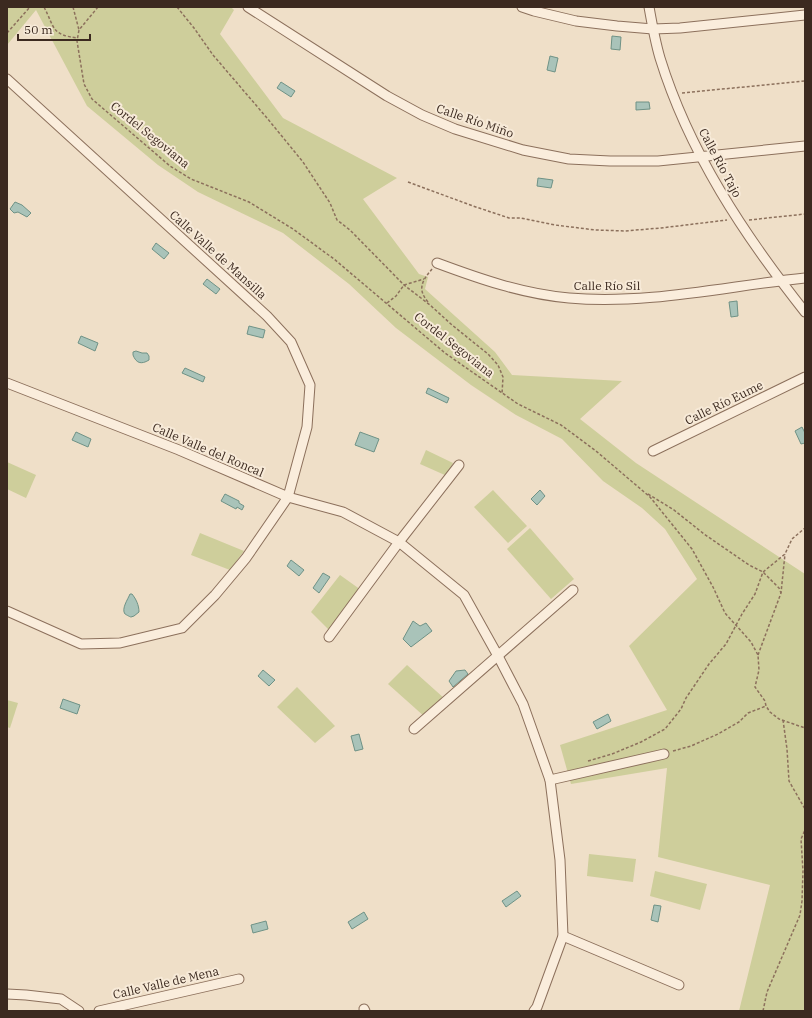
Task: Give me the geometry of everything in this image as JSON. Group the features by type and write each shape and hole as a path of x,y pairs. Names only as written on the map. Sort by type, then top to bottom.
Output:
{"street":[{"name":"Calle Río Miño","path":"248,7 386,96 422,115 468,134 523,150 568,159 610,161 658,160 805,146"},
{"path":"522,7 576,21 653,29 680,28 805,15"},
{"name":"Calle Río Tajo","path":"649,7 659,56 672,94 700,156 739,221 780,280 805,312"},
{"name":"Calle Valle de Mansilla","path":"7,79 267,316 291,342 310,385 307,427 288,497 246,558 215,595 182,628 120,643 81,644 7,611"},
{"name":"Calle Río Sil","path":"437,263 484,280 528,292 569,298 602,300 673,295 780,280 805,278"},
{"name":"Calle Río Eume","path":"653,451 805,377"},
{"name":"Calle Valle del Roncal","path":"7,383 179,450 288,497 343,512 399,542 464,595 523,704 550,780 560,860 563,936 537,1010"},
{"path":"329,637 399,542 459,465"},
{"path":"414,729 573,590"},
{"path":"550,780 664,754"},
{"path":"563,936 679,985"},
{"name":"Calle Valle de Mena","path":"99,1011 239,979"},
{"path":"7,994 61,999 79,1011"}],"path":[{"path":"7,32 30,7"},
{"path":"44,7 55,29 60,34 78,38"},
{"path":"73,7 79,30"},
{"path":"79,30 98,7"},
{"path":"177,7 213,55 303,162 330,204 337,220 350,230 404,285 488,354 498,365 504,377 502,394"},
{"name":"Cordel Segoviana","path":"79,30 77,41 84,84 92,99 170,166 191,179 249,202 293,229 334,259 445,353 518,404 561,425 596,451 650,497 692,549 713,587 725,613 751,642 758,655"},
{"path":"672,94 805,81"},
{"path":"408,182 509,218 521,218 555,225 595,230 625,231 726,220 739,221 805,214"},
{"path":"430,305 423,297 421,287 424,279 437,263"},
{"path":"387,303 396,296 404,285 424,279"},
{"path":"643,491 674,510 704,534 749,565 763,572 780,588 782,593"},
{"path":"805,528 792,539 785,554 782,593 758,655 759,670 755,687 765,701 770,712 779,719 805,728"},
{"path":"580,773 587,761 612,754 641,742 665,729 681,709 686,698 709,664 726,644 736,624 755,594 763,572 785,554"},
{"path":"664,754 691,746 718,734 739,722 748,713 766,706"},
{"path":"783,720 789,781 805,809"},
{"path":"802,727 805,724"},
{"path":"763,1011 768,992 800,915 803,870 800,839 805,830"}],"green space":[{"path":"7,7 231,7 234,10 220,34 283,118 397,178 363,199 419,274 428,277 425,289 495,352 512,375 622,381 580,419 636,463 805,574 805,1011 739,1011 770,885 658,857 667,768 571,784 560,745 667,710 629,646 697,579 665,529 642,508 603,481 562,439 516,415 471,385 396,328 349,284 283,233 198,192 158,165 87,106 36,10 7,45"},
{"path":"426,450 453,463 447,476 420,464"},
{"path":"7,462 36,475 26,498 7,489"},
{"path":"493,490 527,526 508,543 474,507"},
{"path":"530,528 574,579 551,599 507,549"},
{"path":"200,533 244,551 230,570 191,555"},
{"path":"340,575 361,590 330,631 311,612"},
{"path":"407,665 445,699 425,717 388,684"},
{"path":"297,687 335,726 315,743 277,707"},
{"path":"7,700 18,703 10,728 7,727"},
{"path":"589,854 636,859 633,882 587,876"},
{"path":"655,871 707,884 700,910 650,896"}],"shaded area":[{"path":"612,36 621,37 620,50 611,49"},
{"path":"550,56 558,58 555,72 547,70"},
{"path":"281,82 295,91 291,97 277,88"},
{"path":"636,102 649,102 650,109 636,110"},
{"path":"538,178 553,180 551,188 537,186"},
{"path":"15,202 22,205 31,213 27,217 18,212 14,213 10,209"},
{"path":"156,243 169,253 164,259 152,249"},
{"path":"207,279 220,289 216,294 203,284"},
{"path":"737,301 738,316 731,317 729,302"},
{"path":"249,326 265,330 263,338 247,334"},
{"path":"81,336 98,343 95,351 78,343"},
{"path":"136,351 147,353 149,360 141,363 137,361 133,355 133,352"},
{"path":"185,368 205,377 203,382 182,373"},
{"path":"428,388 449,398 447,403 426,393"},
{"path":"802,427 805,433 805,443 801,444 795,431"},
{"path":"76,432 91,439 88,447 72,440"},
{"path":"360,432 379,439 374,452 355,445"},
{"path":"540,490 545,496 537,505 531,499"},
{"path":"225,494 239,501 239,503 244,506 242,510 237,507 236,509 221,501"},
{"path":"291,560 304,570 299,576 287,566"},
{"path":"323,573 330,577 319,593 313,588"},
{"path":"130,594 132,594 136,600 139,612 131,617 124,612 125,604"},
{"path":"413,621 420,626 426,623 432,631 411,647 403,639"},
{"path":"263,670 275,680 269,686 258,676"},
{"path":"465,670 468,674 453,687 449,681 456,671"},
{"path":"63,699 80,705 77,714 60,708"},
{"path":"608,714 611,721 597,729 593,722"},
{"path":"359,734 363,749 355,751 351,736"},
{"path":"517,891 521,896 506,907 502,901"},
{"path":"654,905 661,906 658,922 651,920"},
{"path":"364,912 368,919 352,929 348,922"},
{"path":"266,921 268,929 253,933 251,925"}]}
